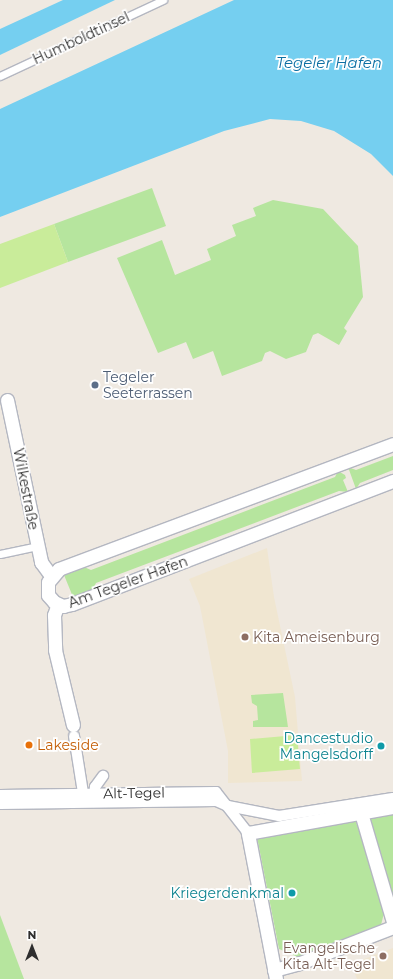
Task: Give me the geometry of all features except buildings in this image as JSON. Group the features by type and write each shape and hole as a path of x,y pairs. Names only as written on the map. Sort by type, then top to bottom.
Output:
{"street":[{"name":"Wilkestraße","path":"7,400 40,562 51,576"},
{"path":"51,576 59,569 393,444"},
{"name":"Am Tegeler Hafen","path":"51,576 48,582 48,595 58,604 63,606 72,604 393,481"},
{"path":"58,604 54,615 55,650 89,798"},
{"path":"89,798 94,787 103,776"},
{"name":"Alt-Tegel","path":"0,795 89,798 216,792 248,833 275,974 393,927"},
{"path":"0,804 71,798"},
{"path":"228,806 279,816 393,798"},
{"path":"248,833 393,807"},
{"path":"361,813 393,922"}],"lane":[{"name":"Humboldtinsel","path":"0,76 162,0"},
{"path":"0,554 37,546"}],"shaded area":[{"name":"Kita Ameisenburg","path":"267,548 274,597 295,697 302,781 228,783 228,751 200,606 189,579"},
{"name":"Evangelische Kita Alt-Tegel","path":"393,948 393,979 357,979 351,964"}],"green space":[{"path":"152,188 166,226 68,262 54,224"},
{"path":"273,200 323,209 358,246 363,297 344,328 347,331 339,345 318,333 313,335 306,352 286,359 270,351 265,353 262,361 222,376 213,351 193,359 186,342 158,353 117,258 162,240 175,275 211,260 207,249 236,236 232,225 256,216 253,208"},
{"path":"54,224 68,262 0,288 0,244"},
{"path":"393,456 393,470 360,483 356,489 348,467 356,470"},
{"path":"338,471 345,475 346,478 343,480 348,492 339,491 96,583 93,589 73,597 64,575 84,567 91,570 335,477"},
{"path":"283,693 288,727 253,727 253,721 258,720 257,706 252,703 251,695"},
{"path":"297,735 300,769 252,773 250,739"},
{"path":"393,812 393,899 369,818"},
{"path":"355,819 385,909 381,925 298,957 279,949 257,837"},
{"path":"0,915 24,979 0,979"}],"water":[{"path":"63,0 115,0 0,55 0,29"},
{"name":"Tegeler Hafen","path":"234,0 393,0 393,176 371,154 334,131 301,121 270,119 224,131 0,217 0,109"}],"place":[{"name":"Tegeler Seeterrassen","path":"95,385"},
{"name":"Kita Ameisenburg","path":"245,637"},
{"name":"Lakeside","path":"29,745"},
{"name":"Dancestudio Mangelsdorff","path":"381,746"},
{"name":"Kriegerdenkmal","path":"292,893"},
{"name":"Evangelische Kita Alt-Tegel","path":"383,956"}]}
